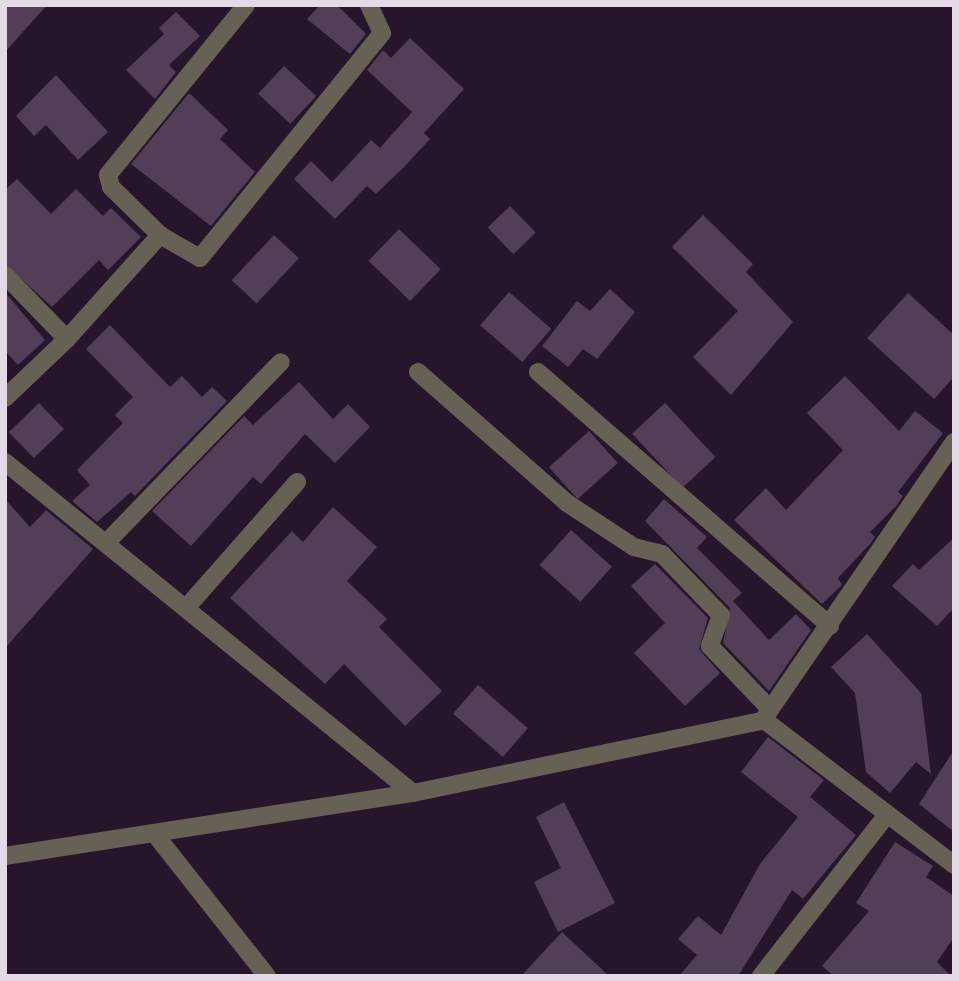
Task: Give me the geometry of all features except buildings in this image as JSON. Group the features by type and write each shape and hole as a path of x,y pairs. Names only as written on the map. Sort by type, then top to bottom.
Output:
{"street":[{"path":"246,5 108,175 111,187 160,235 190,256 208,254 383,33 369,5"},
{"path":"5,398 67,339 160,235"},
{"path":"5,275 67,339"},
{"path":"107,542 281,362"},
{"path":"418,372 567,503 634,547 662,554 721,615 710,646 767,715 886,816 954,865"},
{"path":"538,372 830,626"},
{"path":"5,856 413,793 767,715 954,442"},
{"path":"5,462 107,542 413,793"},
{"path":"186,608 297,482"},
{"path":"761,976 886,816"},
{"path":"153,833 267,976"}]}
